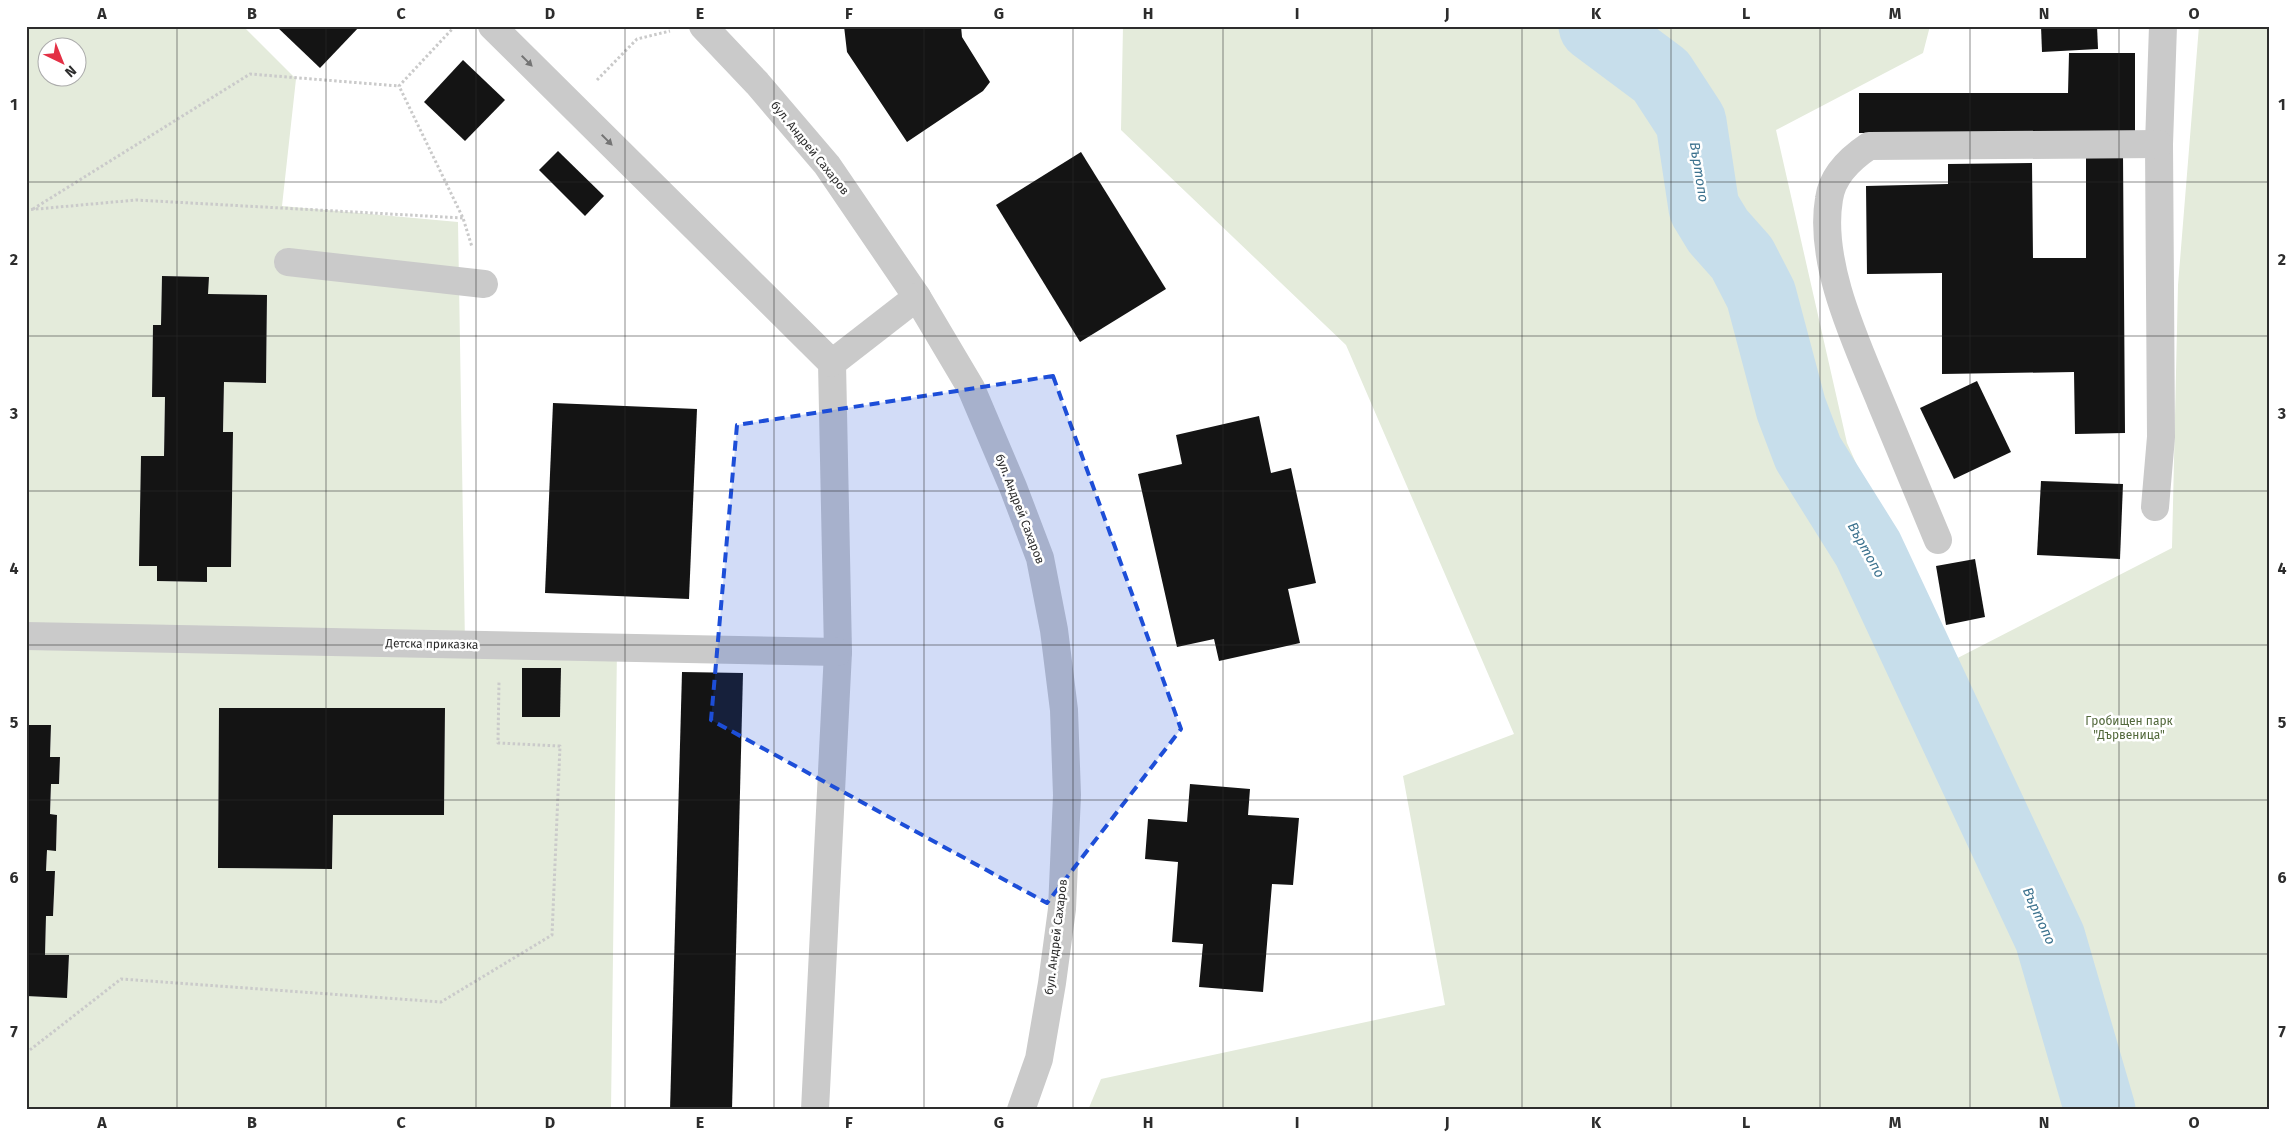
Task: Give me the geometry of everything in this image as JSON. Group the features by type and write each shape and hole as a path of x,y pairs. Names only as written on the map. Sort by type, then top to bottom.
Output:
{"street":[{"path":"492,26 832,362 838,652 815,1110"},
{"name":"бул. Андрей Сахаров","path":"703,26 757,83 827,165 917,297 971,388 1013,487 1040,558 1054,630 1064,710 1067,795 1062,909 1052,983 1039,1059 1021,1110"},
{"path":"2155,507 2161,437 2159,144 2163,26"},
{"path":"1938,540 1847,320 1835,276 1827,233 1829,197 1841,171 1852,158 1869,146 2159,144"},
{"path":"288,262 484,284"},
{"path":"832,362 917,297"},
{"name":"Детска приказка","path":"26,636 838,652"}],"path":[{"path":"399,86 455,26"},
{"path":"572,106 637,39 669,32"},
{"path":"31,210 250,74 399,86"},
{"path":"399,86 463,218 484,284"},
{"path":"26,210 136,200 463,218"},
{"path":"26,1053 121,980 442,1002 552,935 560,746 498,743 499,675"}],"highlighted area":[{"path":"1053,376 1181,729 1047,903 711,720 737,425"}],"green space":[{"path":"26,26 243,26 296,79 282,206 458,222 465,645 617,648 611,1110 26,1110 26,996 67,997 69,956 45,955 46,916 53,916 55,871 46,871 47,850 56,850 57,815 50,814 51,784 59,783 60,757 50,757 51,725 26,725","holes":["162,276 208,277 208,294 267,295 266,383 224,382 223,432 233,432 231,567 207,567 207,582 157,581 157,566 140,566 141,456 164,456 165,397 152,396 153,325 161,325","219,708 445,709 444,815 333,815 332,869 218,868"]},
{"name":"Гробищен парк \"Дървеница\"","path":"1123,26 1930,26 1923,53 1776,130 1847,443 1946,664 2172,548 2178,285 2199,26 2270,26 2270,1110 1088,1110 1101,1079 1445,1005 1403,776 1514,734 1346,345 1121,130"}],"building":[{"path":"276,26 360,26 320,68"},
{"path":"844,26 961,26 962,37 990,82 983,91 907,142 847,52"},
{"path":"2041,26 2097,26 2098,49 2042,52"},
{"path":"2069,53 2135,53 2135,132 1859,133 1859,93 2068,93"},
{"path":"463,60 505,100 465,141 424,102"},
{"path":"558,151 604,196 585,216 539,170"},
{"path":"1081,152 1166,289 1080,342 996,205"},
{"path":"2086,154 2123,154 2125,433 2075,434 2074,372 1942,374 1942,273 1867,274 1866,186 1948,184 1948,164 2032,163 2033,258 2086,258"},
{"path":"162,276 209,277 208,294 267,295 266,383 224,382 223,432 233,432 231,567 207,567 207,582 157,581 157,566 139,566 141,456 164,456 165,397 152,397 153,325 161,325"},
{"path":"1977,381 2011,452 1954,479 1920,408"},
{"path":"553,403 697,409 689,599 545,593"},
{"path":"1259,416 1271,473 1291,468 1316,583 1288,589 1300,643 1219,661 1214,639 1177,647 1138,474 1182,464 1176,435"},
{"path":"2041,481 2123,484 2120,559 2037,555"},
{"path":"1975,559 1985,617 1946,625 1936,566"},
{"path":"522,668 561,668 560,717 522,717"},
{"path":"682,672 743,673 732,1110 670,1110"},
{"path":"219,708 445,708 444,815 333,815 332,869 218,868"},
{"path":"26,725 51,725 50,757 60,757 59,784 51,784 50,814 57,815 56,851 47,850 46,871 55,871 53,916 46,916 45,955 69,955 67,998 26,996"},
{"path":"1190,784 1250,789 1248,815 1299,818 1293,885 1272,884 1263,992 1199,987 1203,944 1172,942 1178,862 1145,859 1148,819 1187,822"}],"waterway":[{"name":"Въртопо","path":"1594,26 1661,76 1691,122 1704,208 1718,231 1742,258 1761,295 1791,408 1808,453 1868,549 2050,938 2100,1110"}]}
